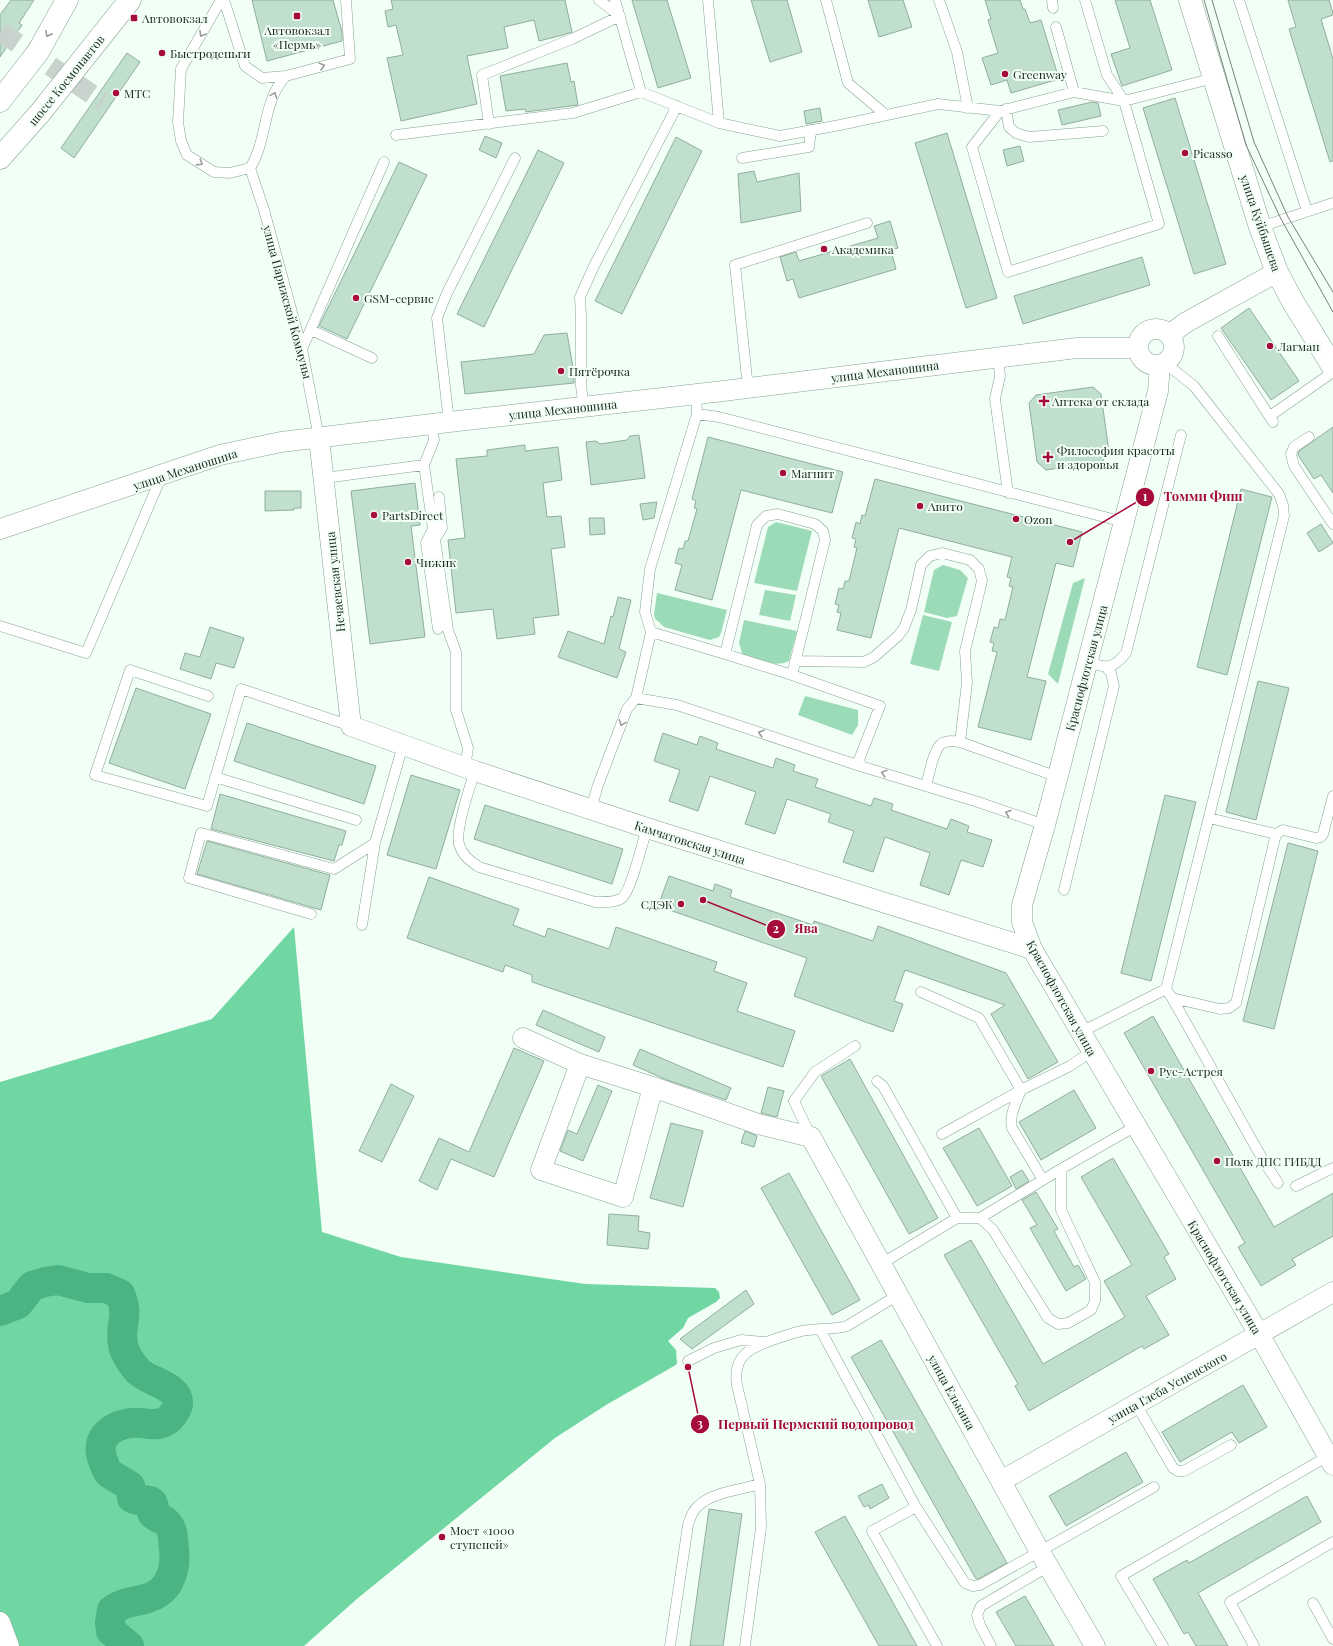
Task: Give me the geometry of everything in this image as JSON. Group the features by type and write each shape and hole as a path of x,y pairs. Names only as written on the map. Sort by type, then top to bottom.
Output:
{"main road":[{"path":"0,101 38,52 66,0"},
{"name":"шоссе Космонавтов","path":"0,158 40,113 130,0"},
{"name":"улица Куйбышева","path":"1190,0 1260,227 1277,272 1293,302 1333,367"}],"street":[{"path":"1169,335 1185,323 1277,272"},
{"path":"1158,330 1164,331 1169,335 1174,346 1173,353 1162,364 1147,364 1139,354 1138,342 1146,332 1158,330"},
{"name":"улица Механошина","path":"0,529 220,455 281,442 1077,348 1138,348"},
{"name":"Краснофлотская улица","path":"1162,364 1158,392 1045,826 1022,905 1022,922 1032,949 1259,1334 1330,1461"},
{"name":"Нечаевская улица","path":"320,438 351,726"},
{"name":"Камчатовская улица","path":"351,726 470,769 647,828 1032,949"},
{"path":"523,1038 580,1064 653,1087 758,1124 811,1137"},
{"path":"580,1064 541,1170 623,1197 653,1087"},
{"name":"улица Елькина","path":"811,1137 1044,1559 1095,1646"},
{"name":"улица Глеба Успенского","path":"1001,1481 1333,1292"},
{"path":"0,1622 9,1646"}],"lane":[{"path":"223,0 246,66 262,78 286,76 350,59 346,0"},
{"path":"223,0 181,69 178,122 181,141 187,155 214,172 230,173 250,168 257,158 273,94 280,82 286,76"},
{"path":"600,0 620,16"},
{"path":"615,0 641,92"},
{"path":"708,0 719,123"},
{"path":"826,0 848,82 886,115"},
{"path":"939,0 957,52 968,108"},
{"path":"1003,110 972,147 1008,272 1159,224 1124,101 1107,75 1085,0"},
{"path":"1239,0 1307,211"},
{"path":"489,124 482,75 572,39 620,16"},
{"path":"1056,27 1074,92"},
{"path":"396,135 573,113 641,92 719,123 780,136 938,104 968,108 1003,110 1074,92 1124,101 1214,78"},
{"path":"584,407 581,386 580,297 594,266 677,106"},
{"path":"1003,110 1009,127 1016,133 1029,136 1103,131"},
{"path":"742,158 809,147 811,130"},
{"path":"438,629 426,543 433,529 424,465 440,423 437,318 447,293 515,158"},
{"path":"302,349 384,162"},
{"name":"улица Парижской Коммуны","path":"250,168 264,210 302,349 320,438"},
{"path":"1260,227 1333,203"},
{"path":"748,388 735,265 867,223"},
{"path":"310,330 372,358"},
{"path":"1218,336 1272,419 1333,372"},
{"path":"998,357 1000,376 995,399 1008,493"},
{"path":"1162,364 1194,386 1279,494 1283,504 1284,516 1209,818 1169,993 1263,1160 1278,1183"},
{"path":"591,809 627,709 636,698 651,632 645,612 650,569 697,414 696,394"},
{"path":"697,414 719,417 1124,522"},
{"path":"1087,662 1106,667 1118,663 1126,653 1182,435"},
{"path":"1309,437 1294,447 1290,454 1294,466 1333,524"},
{"path":"324,478 424,465"},
{"path":"0,626 86,652 162,475"},
{"path":"439,497 442,528 435,540 448,630 456,652 456,710 468,748 470,769 458,832 459,844 466,858 479,868 595,902 608,902 622,898 629,888 647,828"},
{"path":"725,654 757,525 766,516 778,514 815,524 823,530 825,540 792,675"},
{"path":"795,661 864,662 874,657 898,636 904,628 911,610 922,565 930,556 942,554 970,560 979,569 982,581 965,651 967,683 960,742"},
{"path":"651,632 792,675 880,706 857,765"},
{"path":"1064,890 1114,686 1111,673 1106,667"},
{"path":"208,696 130,670 95,775 207,806 242,689 351,726"},
{"path":"636,698 677,705 857,765 978,802 1045,826"},
{"path":"926,786 936,750 942,743 950,741 960,742 1058,776"},
{"path":"362,925 375,842 403,745"},
{"path":"216,777 356,820"},
{"path":"1209,818 1276,834 1283,830 1316,838 1321,837 1323,834 1333,796"},
{"path":"311,914 189,878 201,833 334,869 375,842"},
{"path":"1081,1032 1169,993 1220,1009 1229,1008 1236,1003 1276,834"},
{"path":"921,992 979,1018 1021,1090"},
{"path":"811,1137 794,1101 815,1072 855,1046"},
{"path":"942,1134 1021,1090 1070,1066 1092,1051"},
{"path":"877,1081 883,1086 957,1218"},
{"path":"1021,1090 1011,1114 1010,1121 1012,1128 1043,1180"},
{"path":"881,1264 957,1218 980,1218 1136,1126"},
{"path":"1296,1186 1333,1168"},
{"path":"980,1218 993,1230 1048,1318 1058,1324 1068,1323 1091,1310 1095,1301 1095,1282 1061,1210 1061,1169"},
{"path":"744,1646 761,1528 760,1484 737,1385 736,1371 738,1363 747,1352 766,1342 799,1331 847,1326 898,1295"},
{"path":"820,1329 916,1507 965,1583 973,1586 980,1585 1044,1559"},
{"path":"688,1361 714,1348 740,1340 766,1342"},
{"path":"1136,1404 1173,1468 1178,1471 1184,1471 1231,1445"},
{"path":"1163,1646 1121,1576 1330,1461"},
{"path":"670,1646 688,1525 693,1512 698,1506 716,1496 760,1484"},
{"path":"991,1646 977,1616 982,1606 1044,1559 1154,1487"},
{"path":"916,1507 872,1531 937,1646"},
{"path":"1254,1646 1230,1602 1333,1542"},
{"path":"1313,1603 1333,1639"}],"green space":[{"path":"776,522 812,531 797,591 754,583 768,527"},
{"path":"943,565 960,570 968,578 957,616 947,618 924,612 934,570"},
{"path":"1085,578 1058,684 1048,674 1073,583"},
{"path":"765,590 796,595 790,621 759,615"},
{"path":"657,593 727,610 719,637 710,640 664,627 655,619 654,614"},
{"path":"923,615 952,622 939,671 910,664"},
{"path":"744,620 797,631 789,661 772,664 743,656 739,643"},
{"path":"805,696 858,710 858,725 852,735 798,715"},
{"path":"294,927 322,1232 401,1257 585,1284 715,1288 719,1292 720,1298 716,1302 688,1318 683,1328 668,1341 676,1350 677,1364 606,1405 555,1438 358,1598 304,1646 10,1646 0,1627 0,1082 212,1019"}],"building":[{"path":"11,0 34,0 19,23 22,25 0,57 0,15"},
{"name":"Автовокзал «Пермь»","path":"252,0 333,0 342,32 342,41 267,61"},
{"path":"391,0 565,0 572,32 539,41 534,20 504,27 508,48 467,56 477,104 401,121 387,58 403,55 396,25 388,27 385,11 393,9"},
{"path":"632,0 667,0 691,78 658,88"},
{"path":"751,0 787,0 802,52 770,62"},
{"path":"868,0 903,0 912,27 879,37"},
{"path":"985,0 1020,0 1030,23 1041,20 1059,79 1011,93 1007,80 991,85 982,58 998,53 988,20 991,19"},
{"path":"1115,0 1150,0 1172,70 1122,86 1111,54 1130,48"},
{"path":"1288,0 1329,0 1333,13 1333,15 1321,19 1333,59 1333,161 1330,162 1289,29 1296,27"},
{"path":"127,53 140,62 74,158 61,148"},
{"path":"567,63 571,82 574,81 578,105 526,112 525,109 506,111 500,76"},
{"path":"1175,98 1226,264 1194,274 1143,108"},
{"path":"1092,102 1098,103 1101,116 1062,125 1058,110"},
{"path":"820,108 822,121 806,124 804,111"},
{"path":"947,133 997,298 966,308 915,143"},
{"path":"485,136 502,143 496,158 479,150"},
{"path":"676,137 702,151 622,314 595,301"},
{"path":"1020,146 1024,161 1007,166 1003,150"},
{"path":"538,150 564,163 484,327 457,314"},
{"path":"399,162 427,175 347,339 319,326"},
{"path":"754,171 757,182 799,173 801,211 741,223 738,174"},
{"path":"890,221 898,248 891,250 896,269 799,298 793,279 787,281 780,257 796,252 799,261 878,238 874,226"},
{"path":"1142,257 1150,285 1023,324 1014,296"},
{"path":"1249,308 1299,381 1271,400 1221,328"},
{"path":"567,333 574,373 574,383 465,394 461,362 534,354 544,335"},
{"path":"1093,387 1101,394 1109,452 1102,462 1046,470 1037,462 1029,403 1036,395"},
{"path":"1333,427 1333,493 1321,475 1314,479 1298,455 1299,451"},
{"path":"639,435 645,478 591,485 586,442 596,441 600,444 627,440 630,436"},
{"path":"708,437 843,472 832,513 741,490 712,600 675,590 682,565 675,563 679,548 683,549 685,541 688,541 697,509 694,508 696,501 692,499"},
{"path":"525,445 525,451 558,447 562,480 543,483 547,517 561,516 565,547 551,549 559,615 533,618 535,634 497,639 493,609 456,613 448,540 465,538 456,459 487,456 487,450"},
{"path":"875,479 1082,532 1073,567 1056,563 1027,677 1046,681 1031,740 978,727 997,652 992,651 994,643 990,642 994,627 998,628 1000,619 1005,620 1013,587 1009,586 1011,578 1007,577 1012,557 899,528 871,638 837,630 841,613 837,612 839,605 835,604 839,588 843,589 845,581 849,581 857,548 854,547 856,539 852,538 856,522 860,524 862,515 865,516"},
{"path":"415,483 420,525 411,526 425,637 370,644 351,491"},
{"path":"1241,489 1272,497 1227,675 1197,667"},
{"path":"265,491 301,491 301,508 294,508 294,510 265,511"},
{"path":"657,502 654,518 643,520 640,504"},
{"path":"589,518 604,518 605,534 590,535"},
{"path":"1321,524 1333,543 1319,552 1307,533"},
{"path":"618,597 631,600 619,649 626,652 617,678 558,657 568,631 604,644 611,616 613,617"},
{"path":"210,627 244,638 234,668 216,663 211,679 180,669 185,653 200,657"},
{"path":"1258,681 1289,688 1256,820 1226,812"},
{"path":"136,688 211,714 185,789 109,763"},
{"path":"247,723 376,766 364,804 234,761"},
{"path":"663,733 697,745 700,736 718,743 716,749 773,768 776,758 795,765 793,771 818,779 815,787 871,806 874,798 893,804 891,810 947,829 951,819 969,826 967,832 992,840 983,867 961,860 949,895 920,885 930,853 885,837 873,872 843,862 854,831 828,822 831,814 787,799 775,834 745,824 756,792 710,776 698,811 669,801 680,770 654,761"},
{"path":"411,775 460,790 436,869 387,855"},
{"path":"220,794 346,831 342,845 339,845 334,861 211,829"},
{"path":"1165,795 1196,802 1151,981 1121,973"},
{"path":"485,805 623,849 612,884 474,839"},
{"path":"207,841 330,875 321,910 197,874"},
{"path":"1288,843 1318,851 1274,1029 1243,1021"},
{"path":"669,876 713,891 715,884 732,890 730,897 813,925 814,921 873,941 878,926 1006,973 1058,1062 1028,1079 991,1014 1005,1005 905,970 894,1001 903,1004 893,1032 794,996 807,958 658,906"},
{"path":"429,877 519,909 513,925 545,937 548,928 609,949 616,927 717,962 714,971 747,983 737,1011 795,1031 783,1067 532,982 532,975 505,965 503,972 407,938"},
{"path":"543,1010 605,1037 599,1052 536,1025"},
{"path":"1153,1016 1274,1227 1333,1193 1333,1236 1292,1259 1296,1265 1261,1286 1238,1247 1245,1243 1124,1033"},
{"path":"514,1048 544,1061 494,1177 451,1159 437,1190 419,1181 439,1138 469,1152"},
{"path":"640,1049 731,1088 726,1100 667,1080 633,1065"},
{"path":"850,1059 938,1218 909,1234 821,1076"},
{"path":"391,1084 414,1096 382,1162 359,1151"},
{"path":"598,1085 612,1091 583,1161 560,1151 568,1130 577,1134"},
{"path":"768,1087 784,1091 777,1117 761,1113"},
{"path":"1074,1090 1096,1128 1041,1160 1019,1122"},
{"path":"671,1123 703,1131 683,1207 650,1198"},
{"path":"979,1128 1012,1186 977,1206 943,1148"},
{"path":"745,1131 757,1136 754,1147 741,1143"},
{"path":"1113,1158 1169,1254 1164,1257 1176,1279 1146,1296 1169,1335 1144,1349 1142,1346 1029,1411 1015,1386 1018,1384 944,1255 971,1240 1043,1364 1125,1317 1104,1281 1132,1265 1081,1177"},
{"path":"1022,1170 1029,1181 1016,1189 1010,1177"},
{"path":"789,1173 860,1300 832,1315 761,1188"},
{"path":"1036,1192 1058,1229 1054,1231 1074,1267 1078,1265 1086,1279 1066,1291 1030,1228 1037,1225 1022,1200"},
{"path":"609,1214 639,1216 638,1231 650,1233 648,1249 607,1245"},
{"path":"746,1290 754,1304 692,1349 680,1339"},
{"path":"881,1340 1007,1563 978,1579 976,1579 851,1357"},
{"path":"1243,1385 1267,1427 1239,1443 1232,1432 1180,1462 1162,1432"},
{"path":"1126,1452 1143,1482 1066,1526 1049,1496"},
{"path":"882,1484 889,1498 870,1509 869,1505 864,1507 858,1496"},
{"path":"1307,1496 1321,1522 1198,1593 1228,1646 1196,1646 1188,1632 1184,1634 1153,1579 1187,1560 1189,1563"},
{"path":"709,1509 742,1514 723,1646 690,1646"},
{"path":"845,1516 917,1646 879,1646 815,1532"},
{"path":"1025,1596 1054,1646 1016,1646 996,1612"}],"waterway":[{"path":"0,1311 18,1304 32,1286 58,1280 88,1288 106,1288 120,1294 124,1309 122,1337 127,1355 142,1375 169,1388 177,1398 178,1404 176,1409 172,1416 166,1421 157,1424 130,1423 122,1425 109,1431 102,1441 101,1455 108,1472 130,1486 132,1498 152,1502 154,1507 152,1513 167,1523 173,1535 174,1562 172,1575 161,1591 145,1599 124,1604 112,1610 110,1622 111,1631 129,1646"}],"tunnel":[{"path":"1,32 103,102"}],"tram line":[{"path":"1204,0 1246,145 1281,219 1333,312"},
{"path":"1212,0 1254,142 1288,217 1333,292"}],"place":[{"name":"Автовокзал «Пермь»","path":"297,16"},
{"name":"Автовокзал","path":"134,18"},
{"name":"Быстроденьги","path":"162,53"},
{"name":"Greenway","path":"1005,74"},
{"name":"МТС","path":"116,93"},
{"name":"Picasso","path":"1185,153"},
{"name":"Академика","path":"824,249"},
{"name":"GSM-сервис","path":"356,298"},
{"name":"Лагман","path":"1270,346"},
{"name":"Пятёрочка","path":"561,371"},
{"name":"Аптека от склада","path":"1044,401"},
{"name":"Философия красоты и здоровья","path":"1048,457"},
{"name":"Магнит","path":"783,473"},
{"name":"Авито","path":"920,506"},
{"name":"PartsDirect","path":"374,515"},
{"name":"Ozon","path":"1016,519"},
{"name":"Томми Фиш","path":"1070,542"},
{"name":"Чижик","path":"408,562"},
{"name":"Ява","path":"703,900"},
{"name":"СДЭК","path":"681,904"},
{"name":"Рус-Астрея","path":"1151,1071"},
{"name":"Полк ДПС ГИБДД","path":"1217,1161"},
{"name":"Первый Пермский водопровод","path":"688,1367"},
{"name":"Мост «1000 ступеней»","path":"442,1537"}]}
